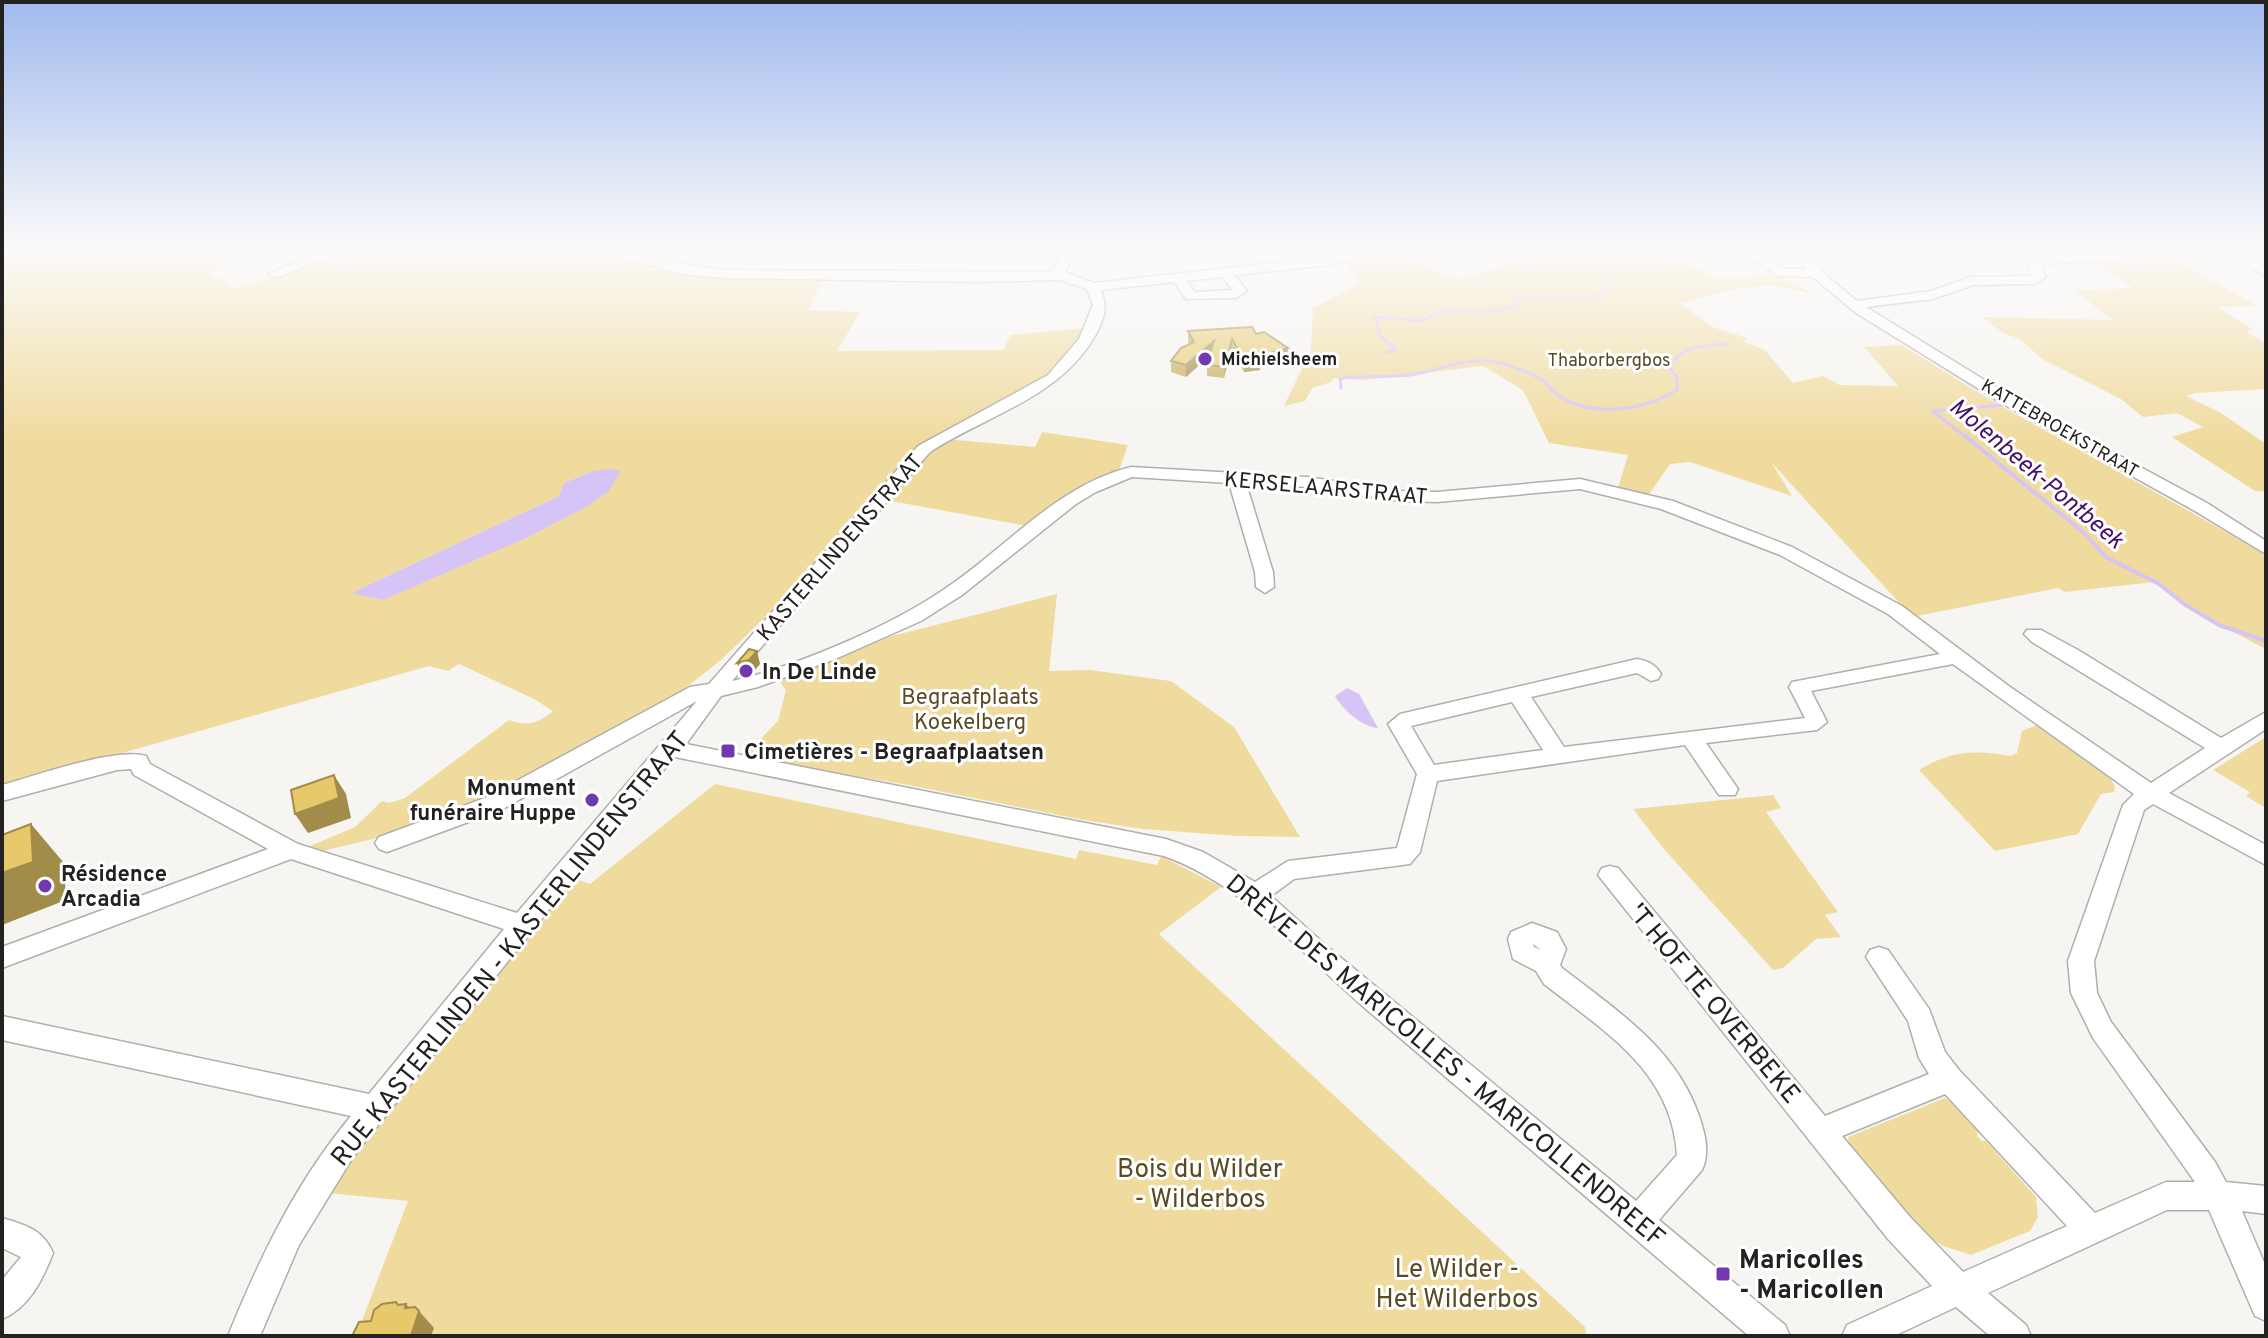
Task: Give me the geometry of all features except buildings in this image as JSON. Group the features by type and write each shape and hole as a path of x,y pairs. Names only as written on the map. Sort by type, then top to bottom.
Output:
{"street":[{"name":"KASTERLINDENSTRAAT","path":"714,691 924,449 946,433 1045,386 1072,362 1096,315"},
{"name":"KATTEBROEKSTRAAT","path":"1871,315 2015,405 2201,507 2266,549"},
{"name":"KERSELAARSTRAAT","path":"387,843 493,804 697,692 734,689 861,643 922,614 1053,512 1116,475 1131,472 1307,482 1413,496 1463,496 1563,484 1621,492 1710,520 1786,551 1895,610 2003,692 2150,792 2266,856"},
{"path":"1236,479 1264,572 1265,587"},
{"path":"2034,634 2050,647 2073,656 2147,705 2220,747"},
{"path":"1428,774 1557,754 1817,722 1799,687 1957,657"},
{"path":"1254,896 1288,870 1402,858 1411,843 1428,774 1399,724 1407,719 1637,666 1644,667 1651,674"},
{"name":"RUE KASTERLINDEN - KASTERLINDENSTRAAT","path":"244,1336 288,1234 343,1147 714,691"},
{"path":"1518,694 1557,754"},
{"path":"2266,719 2134,805 2081,961 2084,993 2102,1030 2205,1172 2266,1305"},
{"path":"1691,737 1727,789"},
{"name":"DRÈVE DES MARICOLLES - MARICOLLENDREEF","path":"669,748 1166,848 1215,867 1244,886 1774,1336"},
{"path":"2,793 117,762 138,761 142,769 290,850 522,925"},
{"path":"2,958 290,850"},
{"name":"'T HOF TE OVERBEKE","path":"1610,875 1821,1131 1873,1199 1936,1270 2015,1336"},
{"path":"1879,957 1920,1017 1933,1058 1949,1079 2092,1231"},
{"path":"1543,961 1553,976 1658,1064 1692,1129 1692,1160 1638,1221"},
{"path":"2,1028 374,1108"},
{"path":"1821,1131 1949,1079"},
{"path":"1858,1336 2166,1196 2218,1195 2266,1200"},
{"path":"2,1233 27,1241 38,1253 29,1273 2,1303"}],"green space":[{"path":"2,315 858,315 837,351 1004,350 1010,335 1086,328 1066,361 1049,379 930,440 786,597 721,660 678,694 511,789 402,832 318,852 308,847 355,827 382,801 389,803 405,798 509,720 533,723 553,711 459,664 448,671 429,666 2,787","holes":["593,471 524,539 353,592 559,496 564,483"]},
{"name":"Thaborbergbos","path":"1313,315 1697,315 1712,327 1747,338 1744,342 1765,350 1793,383 1823,376 1840,385 1898,386 1864,347 1902,345 1987,398 2262,552 2266,560 2266,649 2204,617 2154,582 2065,592 2058,588 1912,617 1771,462 1792,496 1690,462 1670,464 1648,496 1618,488 1628,455 1549,443 1523,390 1483,366 1362,380 1334,378 1331,382 1312,388 1305,401 1284,406 1311,350"},
{"path":"2106,315 2231,315 2253,330 2246,331 2266,344 2266,389 2186,396 2221,413 2266,444 2266,491 2255,491 2172,437 2203,427 2177,413 2143,417 2121,399 2042,359 2020,339 2003,333 1982,317 2112,320"},
{"path":"1042,432 1128,445 1119,471 1027,526 886,500 945,439 1035,447"},
{"name":"Begraafplaats Koekelberg","path":"1057,594 1049,671 1090,670 1171,681 1234,727 1300,837 1143,829 743,757 778,721 786,690 777,678 892,636"},
{"path":"2039,724 2109,776 2115,786 2114,792 2101,794 2078,834 1995,851 1919,770 1964,753 2011,756 2017,753 2022,731"},
{"path":"2266,737 2266,808 2246,796 2250,792 2213,770"},
{"path":"715,784 1076,859 1079,850 1157,865 1161,856 1221,887 1159,934 1585,1327 1586,1336 356,1336 408,1201 329,1193 348,1161 573,878 590,884"},
{"path":"1773,795 1781,808 1766,812 1838,912 1825,915 1841,937 1816,939 1783,968 1773,970 1663,848 1633,809"},
{"path":"1945,1098 1958,1106 1979,1129 1977,1136 1986,1141 2036,1197 2038,1217 2030,1231 1971,1255 1943,1246 1926,1235 1849,1145 1848,1137"}],"shaded area":[{"path":"593,471 621,471 609,491 588,506 524,539 383,600 351,593 559,496 564,483"},
{"path":"1347,688 1359,694 1378,728 1359,721 1338,701 1335,696"}],"waterway":[{"path":"1386,352 1395,351 1395,348 1380,336 1375,317 1421,321 1434,315"},
{"path":"1341,388 1340,379 1348,377 1408,375 1460,363 1488,361 1536,376 1567,401 1599,409 1616,409 1648,403 1677,390 1677,378 1670,368 1680,354 1702,346 1728,344"},
{"name":"Molenbeek-Pontbeek","path":"1937,363 2003,405 1932,411 1966,437"},
{"name":"Molenbeek-Pontbeek","path":"1964,435 2084,533 2106,557 2159,584 2184,604 2219,625 2266,641"}],"place":[{"name":"Michielsheem","path":"1205,359"},
{"name":"In De Linde","path":"746,671"},
{"name":"Cimetières - Begraafplaatsen","path":"728,751"},
{"name":"Monument funéraire Huppe","path":"592,800"},
{"name":"Résidence Arcadia","path":"45,886"},
{"name":"Maricolles - Maricollen","path":"1723,1274"}],"park label":[{"name":"Bois du Wilder - Wilderbos","path":"1200,1183"},
{"name":"Le Wilder - Het Wilderbos","path":"1457,1283"}]}
